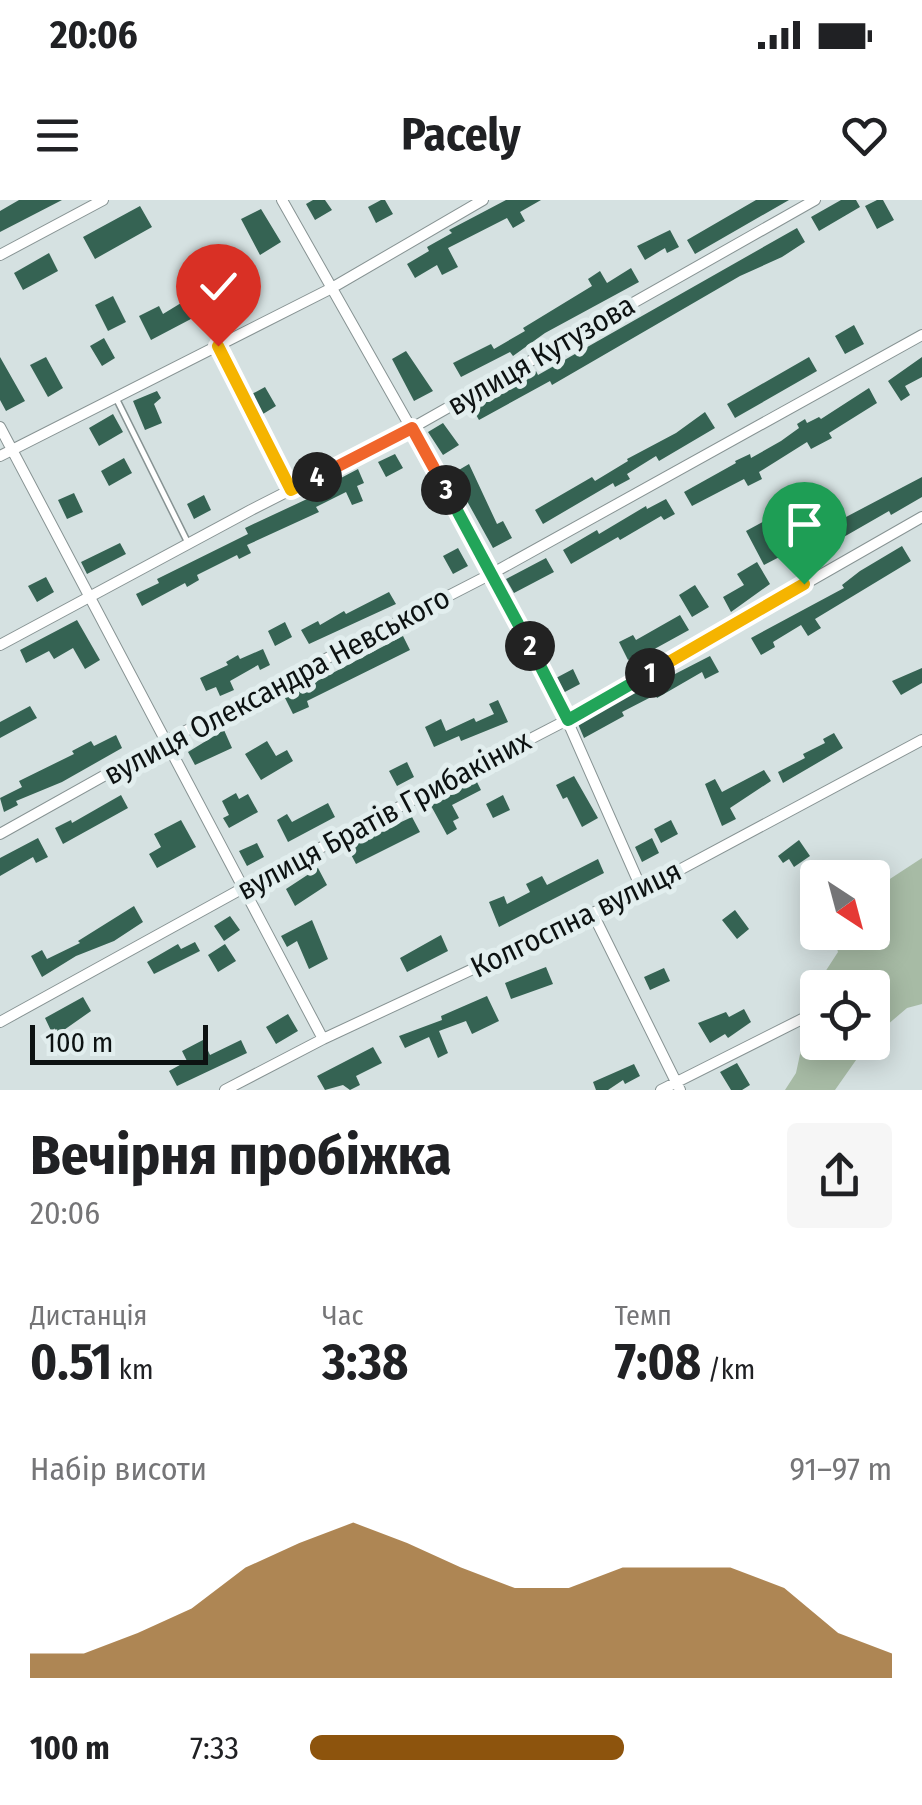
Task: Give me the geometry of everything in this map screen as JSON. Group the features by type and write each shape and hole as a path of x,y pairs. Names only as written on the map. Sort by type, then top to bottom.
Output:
{"street":[{"path":"0,255 103,200"},
{"path":"282,200 493,573 568,720 642,890"},
{"path":"0,456 330,290 483,200"},
{"name":"вулиця Кутузова","path":"0,645 412,428 815,200"},
{"name":"вулиця Олександра Невського","path":"0,834 166,741 493,573 922,335"},
{"path":"0,427 323,1039"},
{"name":"вулиця Братів Грибакіних","path":"0,1022 245,887 568,720 922,517"},
{"name":"Колгоспна вулиця","path":"225,1090 323,1039 642,890 922,740"},
{"path":"593,914 678,1086"},
{"path":"660,1090 678,1086 800,1022"}],"lane":[{"path":"218,346 291,490"},
{"path":"116,397 188,544"}],"green space":[{"path":"922,858 922,1004 907,1008 890,1022 890,970 826,970 837,950 890,950 890,879"},
{"path":"800,1054 800,1060 856,1060 835,1090 785,1090 796,1073"}],"building":[{"path":"19,200 62,200 0,232 0,211"},
{"path":"325,200 332,210 315,220 306,204"},
{"path":"385,200 393,214 376,223 368,207"},
{"path":"506,200 541,200 520,212 525,221 513,228 507,218 448,248 458,267 442,275 437,265 415,278 407,264 452,233 449,230"},
{"path":"756,200 789,200 695,254 687,240"},
{"path":"841,200 856,200 860,207 819,231 811,217"},
{"path":"883,200 894,220 877,229 865,206"},
{"path":"140,206 152,227 95,259 83,237"},
{"path":"261,209 281,242 260,255 241,219"},
{"path":"797,228 805,242 782,257 740,276 552,385 550,381 479,420 471,406 536,371 538,375"},
{"path":"670,230 679,247 667,253 665,248 645,260 637,246"},
{"path":"49,253 58,271 23,290 14,273"},
{"path":"631,268 639,282 545,333 513,356 510,352 461,377 453,363 491,344 494,349 525,331 523,328 592,286 588,279 600,271 607,283"},
{"path":"239,278 246,290 151,340 139,316 159,306 163,314 209,286 213,293"},
{"path":"113,296 126,322 108,331 95,305"},
{"path":"854,325 864,344 845,354 835,336"},
{"path":"104,338 115,358 102,366 90,346"},
{"path":"406,351 433,391 414,401 392,359"},
{"path":"0,357 25,401 6,411 0,400"},
{"path":"46,357 63,388 48,397 30,365"},
{"path":"809,357 817,371 735,418 727,404"},
{"path":"922,357 922,377 905,386 910,395 901,401 888,381"},
{"path":"265,387 276,406 263,414 252,394"},
{"path":"869,388 877,403 829,433 832,438 811,449 807,442 759,472 762,479 748,486 744,479 692,506 684,492 735,461 750,454 751,458 781,441 805,419 807,423 821,419"},
{"path":"157,391 161,398 154,404 162,423 145,430 133,401"},
{"path":"705,412 715,428 659,461 656,456 627,474 630,479 615,487 613,483 543,524 535,510 592,477 595,481"},
{"path":"113,414 123,432 99,446 89,428"},
{"path":"443,423 459,445 443,455 428,432"},
{"path":"395,454 403,468 386,477 378,462"},
{"path":"124,458 132,473 109,486 101,471"},
{"path":"469,464 497,524 503,521 512,538 493,548 452,474"},
{"path":"358,469 364,483 357,486 363,501 352,505 346,492 316,507 319,512 247,545 251,553 239,559 237,555 197,575 199,580 187,587 185,583 142,606 136,594 159,583 157,579 248,534 245,528 322,492 320,489"},
{"path":"922,477 922,497 835,542 827,527"},
{"path":"74,493 83,512 67,519 58,500"},
{"path":"204,495 211,510 194,519 187,504"},
{"path":"666,499 675,514 664,520 661,516 571,564 563,550"},
{"path":"768,519 787,553 764,565 746,531"},
{"path":"120,543 126,554 87,574 81,562"},
{"path":"902,546 911,561 815,619 821,628 808,636 801,625 773,642 775,647 761,655 751,638 844,588 842,585 860,571"},
{"path":"458,548 468,566 453,574 443,556"},
{"path":"546,558 554,572 514,593 506,579"},
{"path":"757,562 770,584 731,612 723,597 744,585 737,574"},
{"path":"46,577 54,592 37,602 28,586"},
{"path":"695,585 709,607 692,617 679,595"},
{"path":"389,592 396,604 309,644 301,630 318,621 320,625 344,611 346,614"},
{"path":"680,615 689,630 628,660 619,642 633,635 636,640"},
{"path":"77,620 100,660 85,669 73,648 54,659 49,651 26,663 20,650"},
{"path":"285,622 292,637 275,646 268,631"},
{"path":"403,636 410,650 307,701 309,707 293,714 285,698"},
{"path":"263,649 270,665 260,670 258,665 230,681 234,690 220,696 216,687 206,691 200,678 228,665 226,662 238,655 240,659"},
{"path":"710,656 719,672 705,679 702,672 657,698 655,695 622,712 624,716 584,738 578,724 636,690 638,693"},
{"path":"922,668 922,683 901,695 892,681"},
{"path":"573,669 580,684 563,693 556,678"},
{"path":"498,700 508,722 434,747 425,727 441,719 446,731 474,718 476,722 494,714 489,704"},
{"path":"30,706 37,718 0,738 0,722"},
{"path":"224,730 232,748 195,765 188,752"},
{"path":"834,733 843,748 783,783 778,772 805,758 803,754 825,743 823,739"},
{"path":"116,735 122,748 62,782 16,801 18,805 4,812 0,798 22,787 19,781 74,754 72,751 91,741 94,746"},
{"path":"267,741 276,756 287,750 293,761 261,780 245,754"},
{"path":"407,762 414,777 397,786 389,771"},
{"path":"764,770 771,781 730,808 736,819 722,826 705,784 715,779 722,792"},
{"path":"574,776 598,818 582,827 567,797 563,799 556,785"},
{"path":"475,778 481,790 452,805 459,818 453,821 457,829 447,835 430,804"},
{"path":"236,793 239,799 248,794 258,812 229,828 223,818 229,815 222,801"},
{"path":"121,795 128,808 63,844 55,828 71,820 72,823"},
{"path":"503,795 510,810 493,818 486,804"},
{"path":"328,803 335,817 288,842 277,820 287,814 292,822"},
{"path":"412,817 420,832 356,864 347,847"},
{"path":"181,820 196,847 157,868 149,854 161,847 154,834"},
{"path":"671,820 678,834 661,843 654,829"},
{"path":"38,838 48,857 36,863 33,857 0,876 0,858"},
{"path":"652,838 659,853 642,862 635,847"},
{"path":"799,840 810,856 794,867 789,859 783,863 778,856"},
{"path":"257,843 264,857 247,866 239,851"},
{"path":"598,859 604,873 499,927 489,902 504,896 507,904 530,892 526,884 542,876 547,885"},
{"path":"318,868 327,885 295,906 286,889"},
{"path":"134,906 143,922 42,977 31,956 42,950 47,959 80,943"},
{"path":"735,910 749,929 737,939 722,920"},
{"path":"230,916 240,930 224,941 214,926"},
{"path":"312,920 328,959 309,969 297,941 287,947 281,936"},
{"path":"441,935 448,951 407,972 400,958"},
{"path":"195,942 200,951 154,974 147,962 178,944 181,949"},
{"path":"225,944 236,961 218,972 208,955"},
{"path":"546,967 553,984 511,999 505,983"},
{"path":"664,968 670,981 650,990 644,977"},
{"path":"487,996 499,1021 472,1034 466,1021 439,1031 448,1053 438,1058 429,1037 405,1048 399,1036 442,1020 441,1016"},
{"path":"83,997 91,1011 54,1037 45,1018"},
{"path":"744,1009 751,1022 728,1038 725,1034 710,1043 698,1023 726,1012 729,1017"},
{"path":"288,1014 298,1031 276,1044 266,1027"},
{"path":"203,1040 210,1055 241,1040 247,1053 177,1086 169,1071 187,1061 182,1051"},
{"path":"373,1047 382,1063 356,1076 360,1085 350,1090 343,1085 325,1090 317,1076"},
{"path":"737,1063 750,1085 731,1090 720,1072"},
{"path":"634,1064 640,1076 625,1084 623,1080 608,1090 596,1090 593,1082"}],"route":[{"path":"218,346 291,490 412,428 493,573 568,720 804,584"}]}
